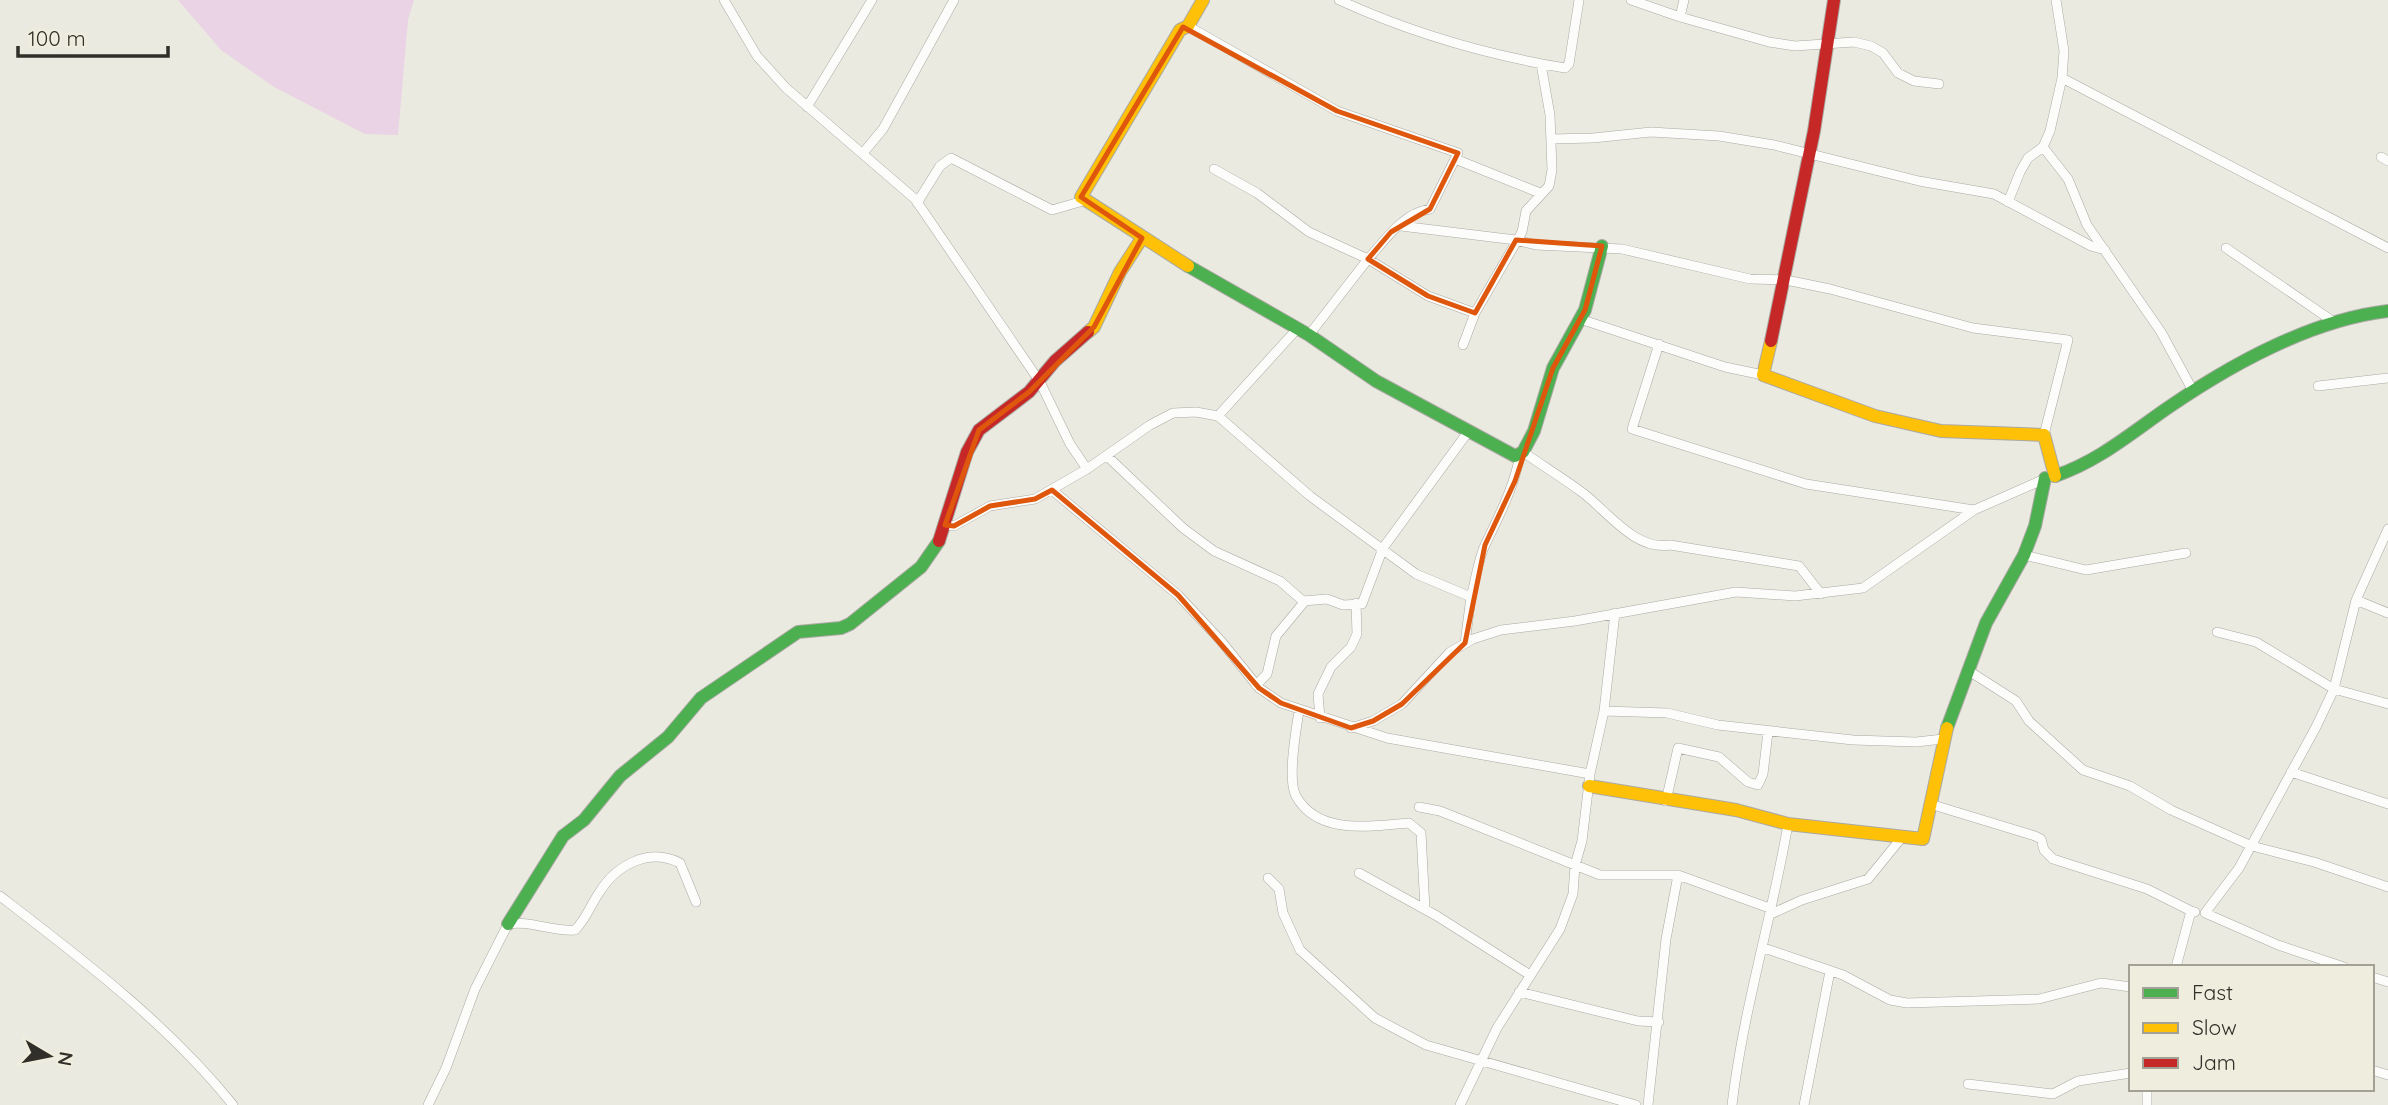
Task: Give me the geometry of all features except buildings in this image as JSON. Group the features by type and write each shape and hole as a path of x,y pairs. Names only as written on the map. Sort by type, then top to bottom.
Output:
{"street":[{"path":"724,0 757,56 807,107 908,191 1040,382 1070,444 1087,469"},
{"path":"807,107 872,0"},
{"path":"863,153 883,129 954,0"},
{"path":"1083,201 1082,193 1113,146 1180,30 1188,26 1203,0"},
{"path":"1339,0 1406,29 1541,64 1567,66 1578,0"},
{"path":"1631,0 1769,42 1795,46 1854,42 1871,46 1883,53 1898,73 1914,81 1939,84"},
{"path":"1680,17 1684,0"},
{"path":"1762,375 1786,280 1834,0"},
{"path":"2008,202 2028,158 2043,147 2050,131 2062,78 2064,51 2056,0"},
{"path":"1188,26 1336,111 1458,153 1430,209 1412,216 1391,232 1309,335"},
{"path":"1463,345 1475,313 1522,232 1525,211 1539,193 1549,186 1551,139 1541,64"},
{"path":"2062,78 2388,248"},
{"path":"1551,139 1651,132 1719,136 1774,145 1919,181 1994,194 2091,246 2105,250"},
{"path":"2043,147 2068,179 2087,225 2161,332 2193,391"},
{"path":"917,203 940,166 951,158 1052,210 1083,201 1309,335 1376,381 1468,432 1521,454 1589,498 1613,521 1644,539 1660,547 1670,545 1800,566 1821,594"},
{"path":"1455,159 1539,193"},
{"path":"1214,169 1257,193 1309,233 1368,259 1428,296 1475,313"},
{"path":"1052,489 1178,595 1222,641 1256,685 1280,703 1299,711 1399,740 1589,780 1666,801 1736,810 1788,824 1923,839 1944,739 1997,598 2024,555 2050,477 2044,435 2068,340 1973,328 1786,280 1750,279 1602,246 1553,247 1401,226"},
{"path":"428,1105 446,1068 475,989 536,875 563,836 584,820 636,760 668,737 701,698 729,676 798,632 810,627 847,626 927,563 937,550 945,525 944,518 972,441 989,421 1040,382 1055,361 1094,327 1120,272 1142,238"},
{"path":"1465,643 1471,597 1485,545 1496,527 1515,481 1521,454 1534,431 1553,368 1580,319 1595,279 1602,246"},
{"path":"2226,248 2330,320"},
{"path":"1351,728 1373,721 1402,704 1450,652 1465,643 1501,630 1736,592 1795,596 1863,588 1974,510 2102,458 2193,391 2271,346 2330,320 2388,310"},
{"path":"1580,319 1725,367 1762,375 1875,416 1941,431 2044,435"},
{"path":"1218,416 1297,329"},
{"path":"1659,344 1632,429 1806,484 1974,510"},
{"path":"2318,386 2388,378"},
{"path":"945,525 954,526 990,506 1035,499 1087,469 1150,425 1173,413 1196,412 1218,416 1310,496 1416,574 1471,597"},
{"path":"1303,601 1327,600 1343,605 1362,604 1384,548 1468,432"},
{"path":"1107,456 1183,528 1214,551 1280,582 1306,601 1276,636 1267,674 1256,685"},
{"path":"2205,914 2252,846 2334,689 2356,600 2388,529"},
{"path":"2024,555 2085,570 2186,554"},
{"path":"2356,600 2388,612"},
{"path":"1320,718 1318,694 1331,667 1351,647 1357,634 1356,603"},
{"path":"1460,1105 1497,1028 1568,912 1573,894 1589,780 1604,711 1615,613"},
{"path":"2217,632 2256,642 2334,689 2388,704"},
{"path":"1969,671 2015,701 2029,721 2083,770 2130,786 2171,810 2252,846 2314,862 2388,887"},
{"path":"1299,711 1297,743 1291,761 1295,795 1316,817 1342,826 1409,823 1421,833 1425,909"},
{"path":"1604,711 1667,713 1718,725 1768,732 1884,741 1944,739"},
{"path":"1666,801 1678,748 1720,757 1748,782 1758,785 1763,774 1768,732"},
{"path":"2291,772 2388,804"},
{"path":"1930,804 2035,836 2041,839 2044,850 2053,859 2147,889 2192,911 2338,965"},
{"path":"1419,807 1440,811 1600,875 1629,877 1678,874 1772,911 1868,879 1903,836"},
{"path":"1732,1105 1738,1054 1764,948 1788,824"},
{"path":"508,924 523,923 561,932 575,930 607,882 632,861 654,857 670,858 680,863 696,902"},
{"path":"1359,873 1425,909 1530,975"},
{"path":"1648,1105 1666,939 1678,874"},
{"path":"1268,878 1279,889 1283,913 1300,950 1375,1018 1426,1045 1636,1105"},
{"path":"0,896 169,1034 203,1068 233,1105"},
{"path":"2177,965 2192,911"},
{"path":"1764,948 1830,971 1871,992 1907,1003 2039,999 2101,983 2129,987"},
{"path":"1804,1105 1830,971"},
{"path":"1518,992 1627,1019 1659,1023"},
{"path":"1968,1084 2053,1094 2078,1081 2129,1073"}],"highlighted area":[{"path":"1183,27 1337,111 1458,153 1430,209 1391,232 1368,259 1428,296 1475,313 1516,240 1602,246 1585,310 1553,368 1515,481 1485,545 1465,643 1402,704 1373,721 1351,728 1281,703 1259,688 1178,595 1052,490 1035,499 990,506 954,526 945,525 979,430 1029,392 1094,327 1142,238 1081,197"}],"shaded area":[{"path":"178,0 414,0 408,20 398,135 365,134 274,87 221,50"}],"traffic: fast":[{"path":"1188,266 1309,335 1376,381 1515,456 1523,452 1534,431 1553,368 1585,310 1602,246"},
{"path":"2055,476 2086,463 2193,391 2273,346 2330,324 2388,311"},
{"path":"1947,728 1986,623 2024,555 2035,526 2045,478"},
{"path":"508,924 563,836 584,820 620,776 668,737 701,698 798,632 841,628 850,624 921,567 939,541"}],"traffic: slow":[{"path":"1188,266 1081,197 1180,30 1188,26 1203,0"},
{"path":"1088,332 1094,327 1120,272 1142,238"},
{"path":"1771,341 1763,375 1875,416 1941,431 2044,435 2055,476"},
{"path":"1589,786 1736,810 1788,824 1923,839 1947,728"}],"traffic: jam":[{"path":"1771,341 1814,131 1834,0"},
{"path":"939,541 967,452 979,430 1029,392 1055,361 1088,332"}]}
